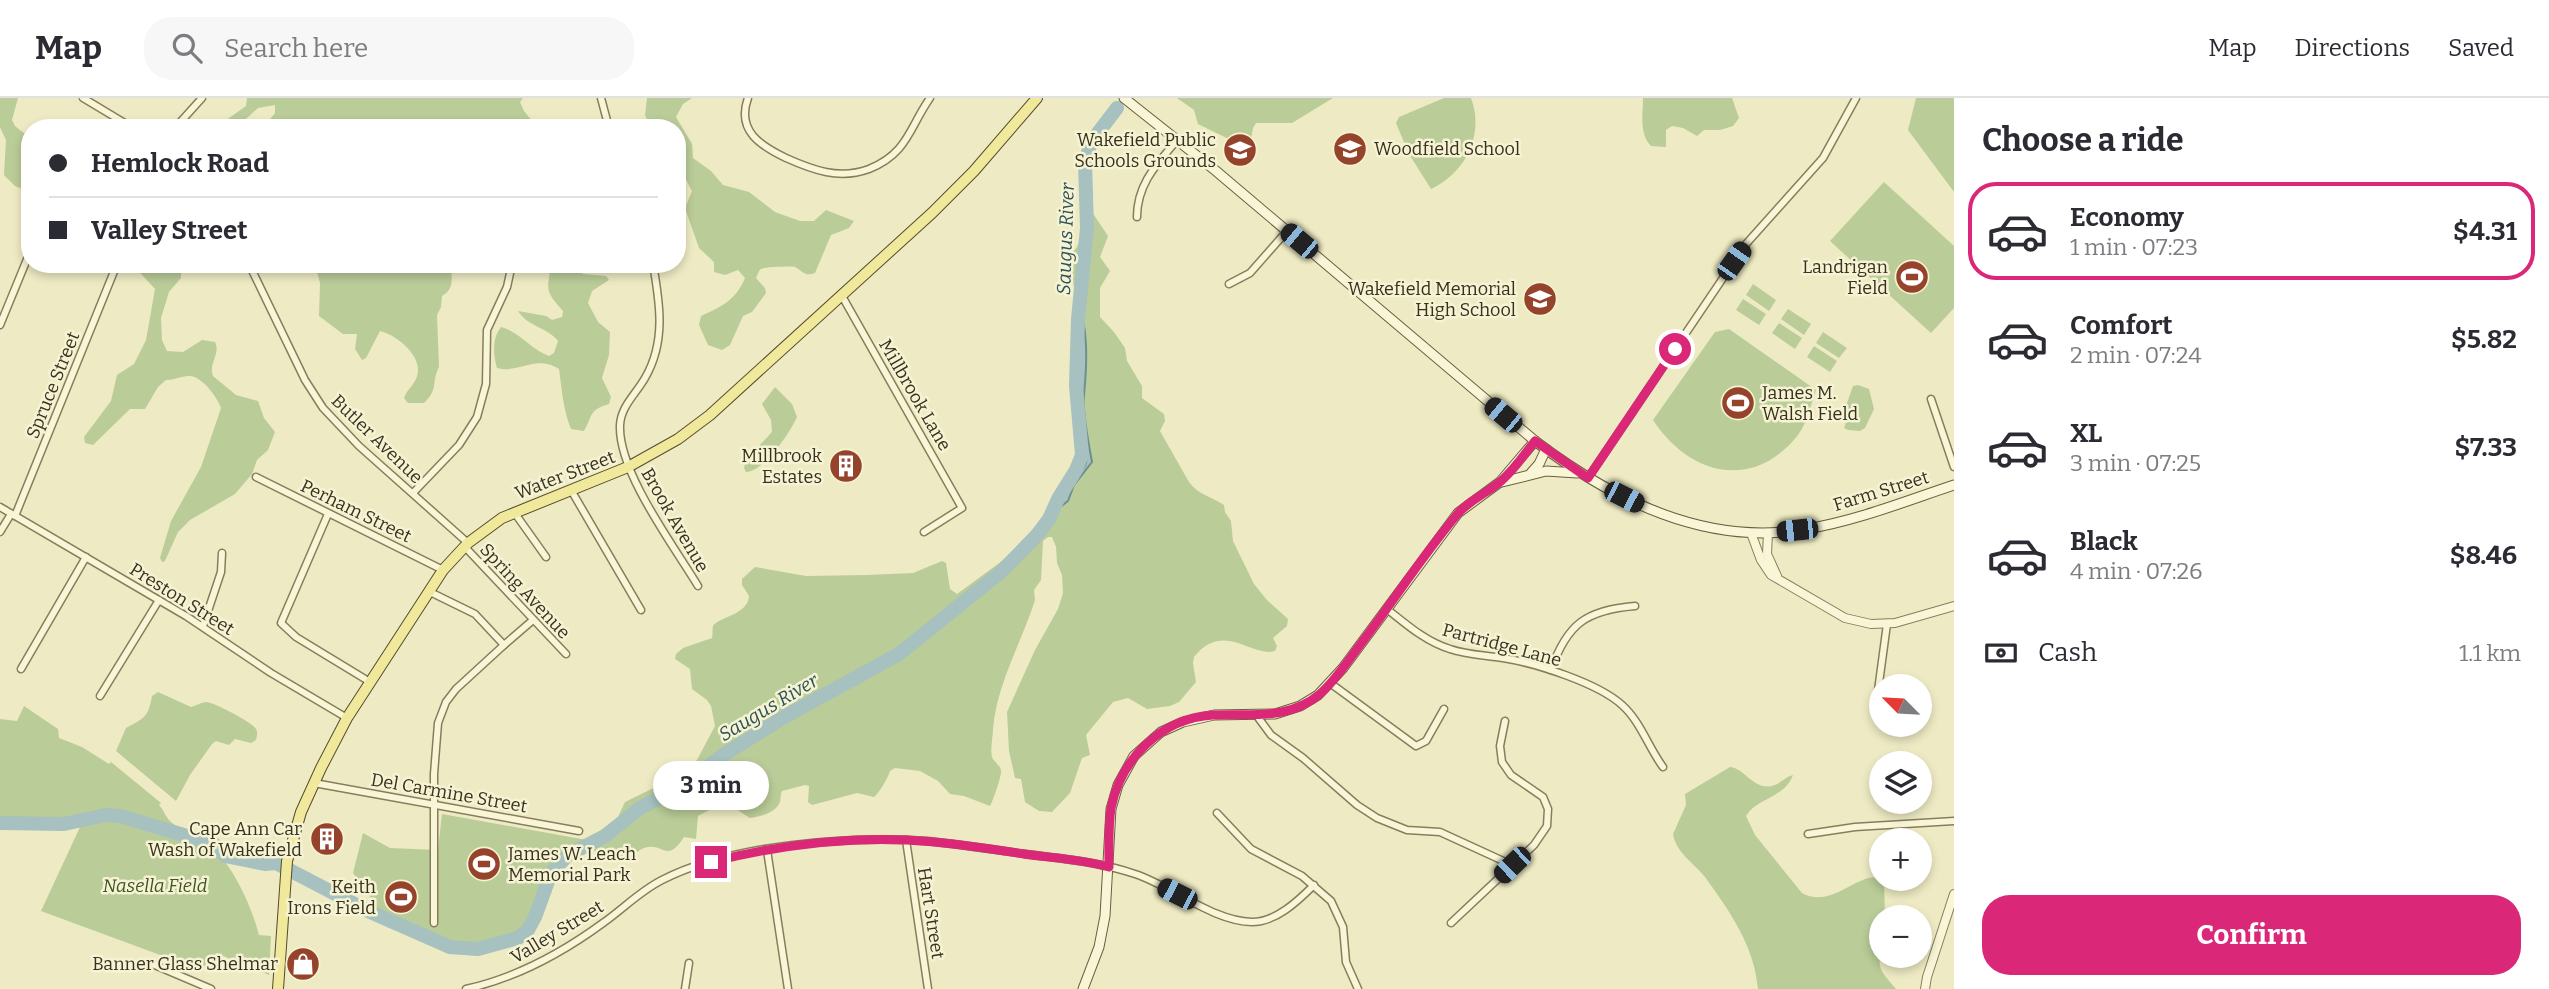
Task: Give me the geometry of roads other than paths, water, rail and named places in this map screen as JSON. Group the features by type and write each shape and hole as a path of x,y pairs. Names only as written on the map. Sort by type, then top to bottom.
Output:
{"main road":[{"name":"Water Street","path":"278,989 287,862 298,821 347,718 443,570 466,545 514,512 628,467 678,439 710,415 944,201 1037,98"},
{"name":"Farm Street","path":"1124,98 1178,139 1535,441 1585,476 1637,504 1668,517 1704,527 1768,533 1805,530 1831,524 1954,485"},
{"path":"1083,989 1101,936 1114,796 1128,764 1141,748 1161,732 1194,718 1275,714 1300,706 1318,695 1387,609 1458,513 1500,482 1535,441"},
{"path":"1529,473 1538,466 1546,449"},
{"path":"1500,482 1529,473 1560,471 1585,476"}],"street":[{"path":"83,98 118,119"},
{"path":"183,119 202,98"},
{"path":"601,98 607,119"},
{"path":"748,98 746,118 756,141 804,166 837,174 869,169 893,154 912,132 930,98"},
{"path":"1585,476 1746,244 1827,152 1856,98"},
{"path":"1137,217 1137,202 1143,184 1178,139"},
{"path":"1229,284 1250,273 1287,231"},
{"path":"0,325 21,273"},
{"name":"Spruce Street","path":"0,532 13,515 113,273"},
{"name":"Butler Avenue","path":"253,273 305,380 323,408 352,439 466,545"},
{"path":"413,494 459,445 477,416 486,384 487,330 507,287 510,273"},
{"name":"Brook Avenue","path":"654,273 660,310 654,356 647,375 627,403 621,417 620,431 628,467 698,586"},
{"name":"Millbrook Lane","path":"842,296 962,508 924,532"},
{"path":"1931,399 1954,467"},
{"name":"Perham Street","path":"256,477 443,570"},
{"path":"571,490 641,610"},
{"name":"Preston Street","path":"0,507 203,626 271,673 347,718"},
{"path":"514,512 546,557"},
{"path":"328,514 282,620 283,626 294,636 370,682"},
{"path":"1751,533 1766,569 1781,581 1845,618 1864,623 1887,624 1908,621 1954,606"},
{"path":"1768,533 1769,561 1781,581"},
{"name":"Spring Avenue","path":"466,545 566,654"},
{"path":"203,626 221,572 222,553"},
{"path":"21,669 86,557"},
{"path":"428,591 471,611 504,645"},
{"path":"100,696 159,600"},
{"path":"1551,670 1563,642 1577,625 1599,612 1635,606"},
{"name":"Partridge Lane","path":"1387,609 1445,648 1462,653 1512,659 1551,670 1603,692 1617,701 1635,720 1663,767"},
{"path":"434,923 435,745 442,710 465,680 533,620"},
{"path":"1880,674 1887,624"},
{"path":"1330,683 1417,746 1426,741 1444,709"},
{"path":"1257,716 1271,735 1377,818 1406,830 1437,831 1512,865"},
{"path":"1451,923 1543,835 1549,814 1546,803 1538,792 1511,775 1503,764 1500,749 1505,721"},
{"name":"Del Carmine Street","path":"314,783 579,831"},
{"path":"1217,813 1251,849 1314,885 1331,901 1340,918 1345,936 1346,962 1358,989"},
{"path":"1808,834 1855,827 1954,821"},
{"name":"Valley Street","path":"466,989 513,975 565,948 664,879 711,862 767,850 841,841 906,840 1072,859 1142,876 1218,913 1251,922 1265,920 1283,911 1314,885"},
{"name":"Hart Street","path":"906,840 928,989"},
{"path":"767,850 788,989"},
{"path":"1925,989 1954,894"},
{"path":"150,963 211,989"},
{"path":"685,989 689,963"}],"water":[{"path":"1076,297 1085,333 1084,410 1092,462 1074,485 1068,501 1059,508 1064,494 1084,467 1087,453 1079,382 1080,329"}],"waterway":[{"name":"Saugus River","path":"0,823 64,824 106,815 120,816 214,844 225,856 265,864 276,863 368,911 450,947 478,949 518,938 528,930 535,917 551,873 568,855 605,836 640,808 679,788 722,756 784,717 899,654 1002,571 1049,519 1082,455 1076,386 1078,319 1087,228 1085,162 1091,142 1117,108"}],"place":[{"name":"Woodfield School","path":"1350,149"},
{"name":"Wakefield Public Schools Grounds","path":"1240,150"},
{"name":"Landrigan Field","path":"1912,277"},
{"name":"Wakefield Memorial High School","path":"1540,299"},
{"name":"James M. Walsh Field","path":"1738,403"},
{"name":"Millbrook Estates","path":"846,466"},
{"name":"Cape Ann Car Wash of Wakefield","path":"327,839"},
{"name":"James W. Leach Memorial Park","path":"484,864"},
{"name":"Keith Irons Field","path":"401,897"},
{"name":"Banner Glass Shelmar","path":"303,964"}],"park label":[{"name":"Nasella Field","path":"155,886"}]}
